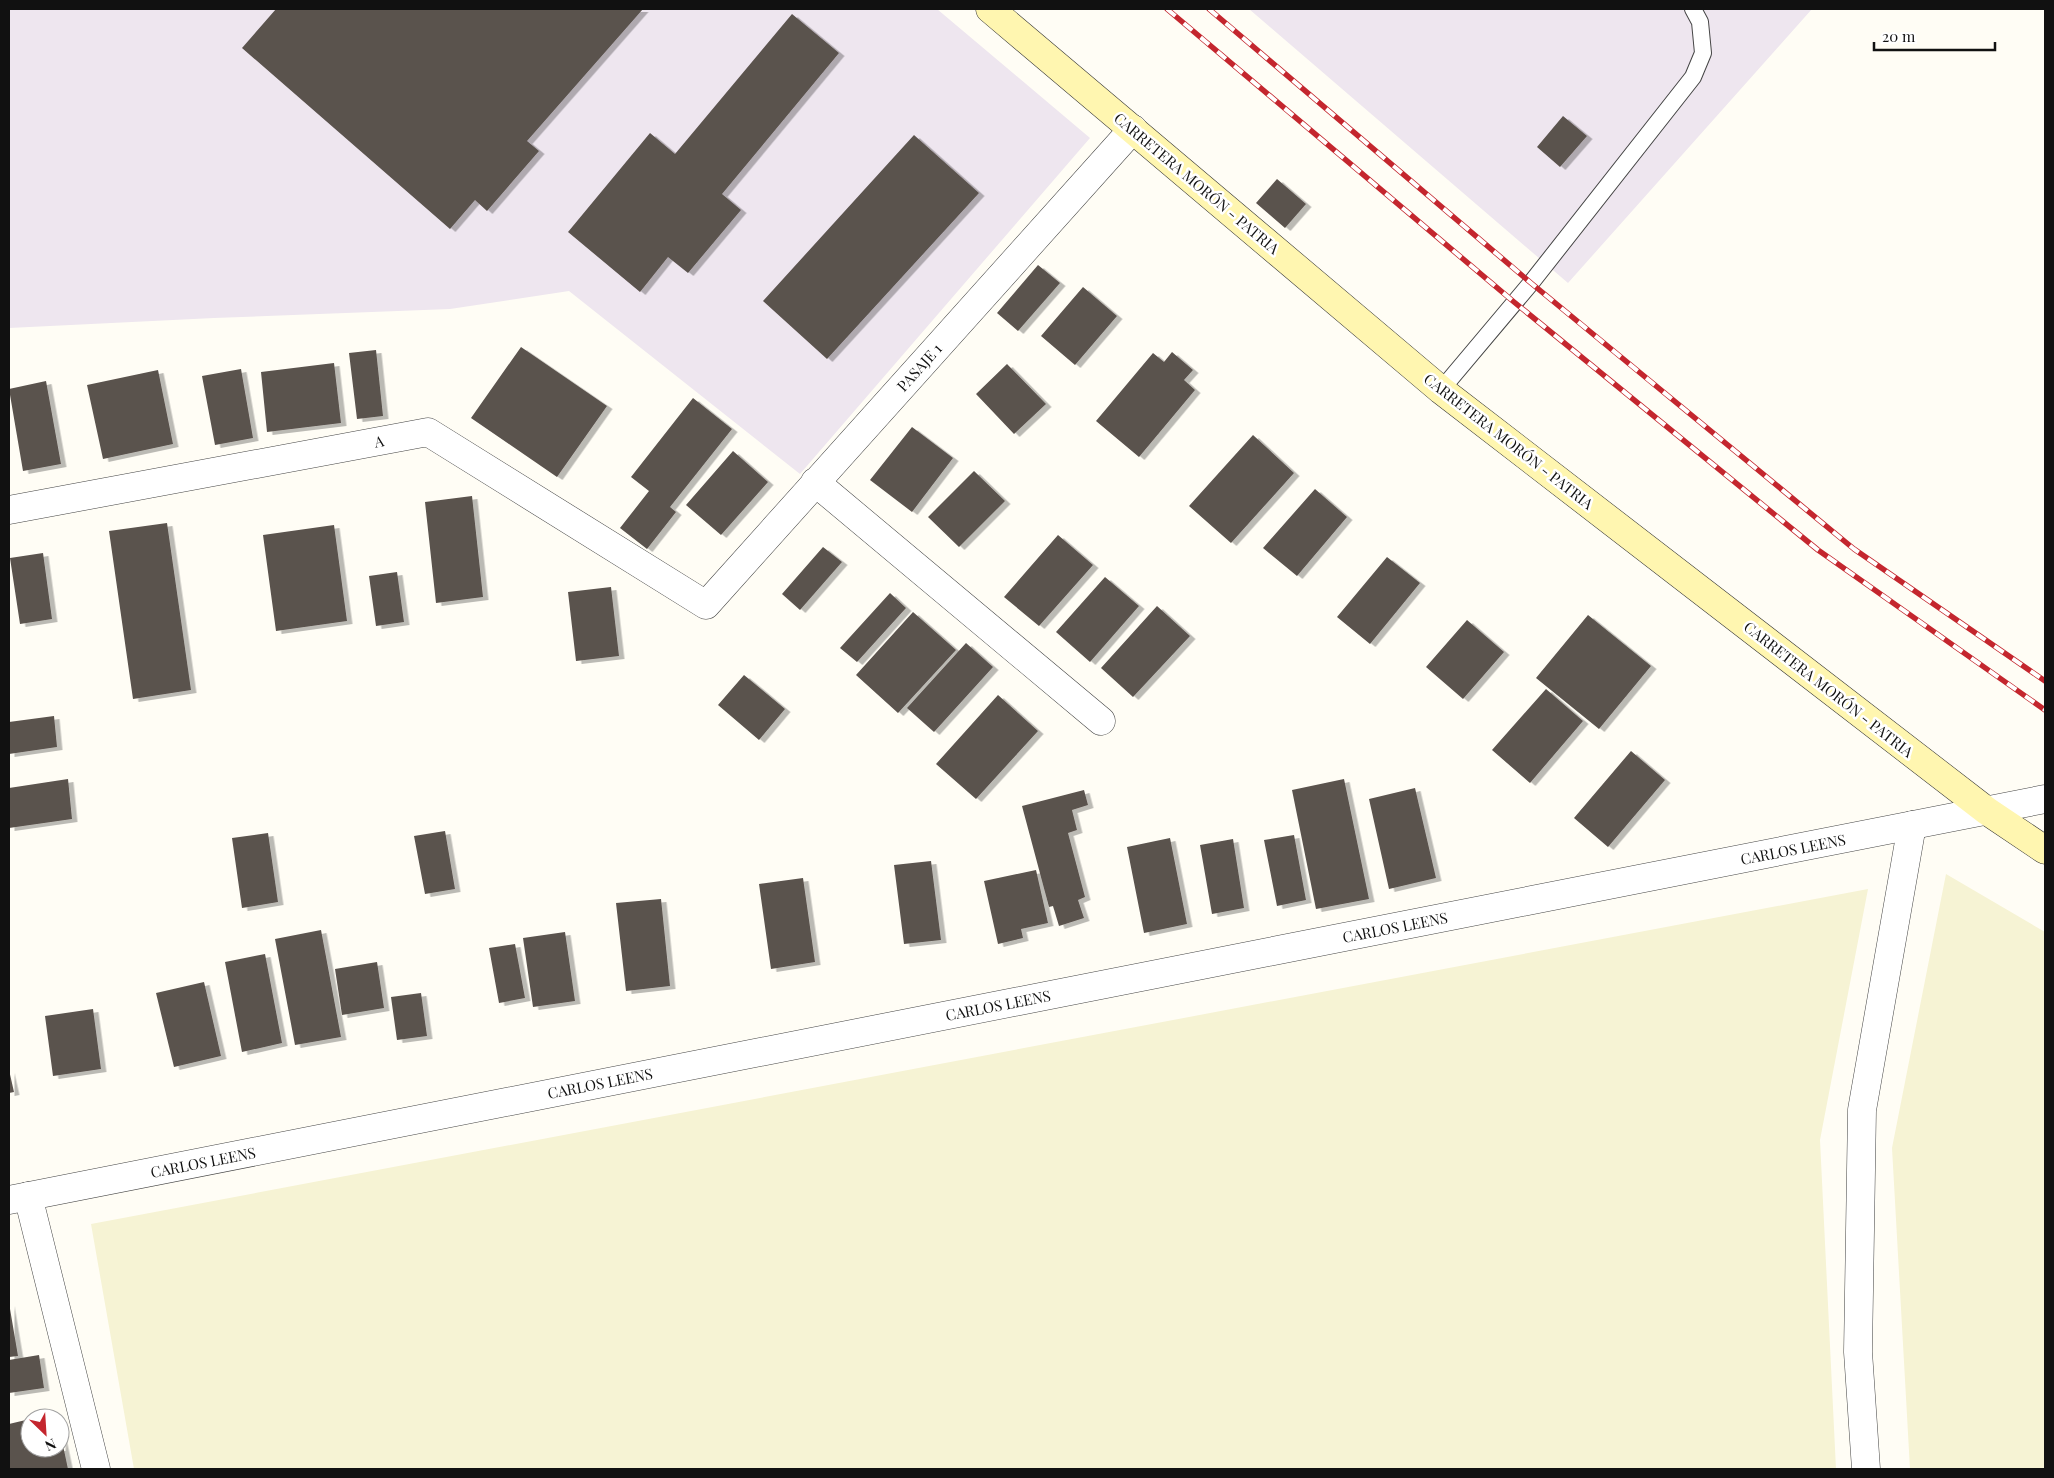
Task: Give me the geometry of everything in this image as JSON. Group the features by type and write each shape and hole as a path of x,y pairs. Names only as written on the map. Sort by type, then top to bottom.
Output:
{"main road":[{"name":"CARRETERA MORÓN - PATRIA","path":"990,9 1441,390 1987,811 2045,850"}],"street":[{"name":"PASAJE 1","path":"706,605 1133,129"},
{"name":"A","path":"9,510 428,432 706,605"},
{"path":"816,482 1102,721"},
{"name":"CARLOS LEENS","path":"18,1198 2045,799"},
{"path":"1866,1469 1858,1352 1862,1110 1912,825"},
{"path":"18,1198 96,1469"}],"lane":[{"path":"1441,390 1532,282 1693,77 1703,53 1700,22 1693,9"}],"shaded area":[{"path":"9,9 937,9 1090,138 800,474 569,291 450,309 9,328"},
{"path":"1249,9 1812,9 1568,283"},
{"path":"1946,874 2045,932 2045,1469 1910,1469 1892,1148"},
{"path":"1868,889 1820,1140 1836,1469 134,1469 91,1224"}],"building":[{"path":"276,9 643,9 527,141 539,151 487,211 475,200 450,229 242,48"},
{"path":"792,14 839,53 722,194 741,210 688,273 668,257 640,292 568,232 650,133 675,154"},
{"path":"1563,116 1587,136 1560,167 1537,147"},
{"path":"914,135 979,193 827,359 763,301"},
{"path":"1277,179 1306,204 1285,228 1256,203"},
{"path":"1038,265 1060,283 1018,331 997,313"},
{"path":"1083,287 1117,316 1075,365 1041,336"},
{"path":"521,347 607,406 557,477 471,418"},
{"path":"376,350 383,416 357,419 349,353"},
{"path":"1172,352 1193,370 1184,380 1195,390 1139,457 1096,421 1153,353 1164,362"},
{"path":"334,363 341,423 267,432 261,372"},
{"path":"1007,364 1046,404 1014,434 976,394"},
{"path":"241,369 253,438 215,445 202,376"},
{"path":"158,370 173,444 103,459 87,385"},
{"path":"46,381 61,464 23,471 9,389"},
{"path":"693,398 732,429 670,507 676,512 647,549 620,528 649,491 631,477"},
{"path":"912,427 953,458 912,512 870,480"},
{"path":"1253,435 1294,473 1231,543 1189,506"},
{"path":"733,451 768,482 721,535 686,505"},
{"path":"974,471 1005,501 959,547 928,517"},
{"path":"1315,489 1347,517 1297,576 1263,548"},
{"path":"472,496 483,597 436,603 425,502"},
{"path":"167,523 191,690 133,699 109,531"},
{"path":"334,525 347,621 276,631 263,535"},
{"path":"1058,535 1093,565 1039,626 1004,597"},
{"path":"823,547 842,562 800,610 782,594"},
{"path":"43,553 52,619 20,624 10,558"},
{"path":"1387,557 1420,583 1370,644 1337,617"},
{"path":"397,572 404,622 376,626 369,576"},
{"path":"1105,577 1139,606 1090,662 1056,632"},
{"path":"611,587 619,656 576,661 568,592"},
{"path":"890,593 906,608 857,662 840,648"},
{"path":"1157,606 1190,636 1133,697 1101,668"},
{"path":"913,612 956,650 898,713 856,675"},
{"path":"1588,615 1651,666 1599,729 1536,678"},
{"path":"1467,620 1504,652 1463,699 1426,667"},
{"path":"966,643 993,667 934,732 907,708"},
{"path":"744,675 785,709 759,740 718,705"},
{"path":"1546,689 1583,721 1530,783 1492,750"},
{"path":"998,695 1038,731 976,799 936,764"},
{"path":"54,716 57,747 9,754 9,722"},
{"path":"1631,751 1665,780 1608,847 1574,818"},
{"path":"68,779 72,819 9,828 9,788"},
{"path":"1344,779 1369,899 1316,909 1292,790"},
{"path":"1415,788 1436,878 1389,889 1369,799"},
{"path":"1084,790 1088,805 1072,810 1077,830 1068,833 1085,897 1078,900 1084,918 1059,926 1053,906 1049,907 1022,806"},
{"path":"445,831 455,889 425,894 414,836"},
{"path":"268,833 278,902 242,908 232,838"},
{"path":"1294,835 1306,900 1277,906 1264,840"},
{"path":"1170,838 1187,924 1144,933 1127,847"},
{"path":"1233,839 1244,908 1212,914 1200,845"},
{"path":"931,861 941,940 904,944 894,865"},
{"path":"1036,870 1048,923 1021,929 1023,938 998,944 984,881"},
{"path":"803,878 815,962 771,969 759,884"},
{"path":"661,899 670,986 626,991 616,903"},
{"path":"321,930 341,1037 295,1045 275,939"},
{"path":"565,932 575,1001 533,1007 523,938"},
{"path":"515,944 525,998 499,1003 489,948"},
{"path":"265,954 282,1043 242,1052 225,962"},
{"path":"377,962 384,1008 342,1015 335,969"},
{"path":"204,982 221,1056 174,1067 156,993"},
{"path":"421,993 427,1036 397,1040 391,997"},
{"path":"93,1009 101,1069 53,1076 45,1016"},
{"path":"9,1070 14,1092 9,1093"},
{"path":"9,1303 18,1356 9,1357"},
{"path":"39,1355 44,1388 9,1393 9,1360"},
{"path":"20,1421 20,1458 66,1458 68,1469 9,1469 9,1424"}],"railway":[{"path":"1167,9 1514,302 1818,550 2045,710"},
{"path":"1209,9 1531,283 1854,549 2045,681"}]}
